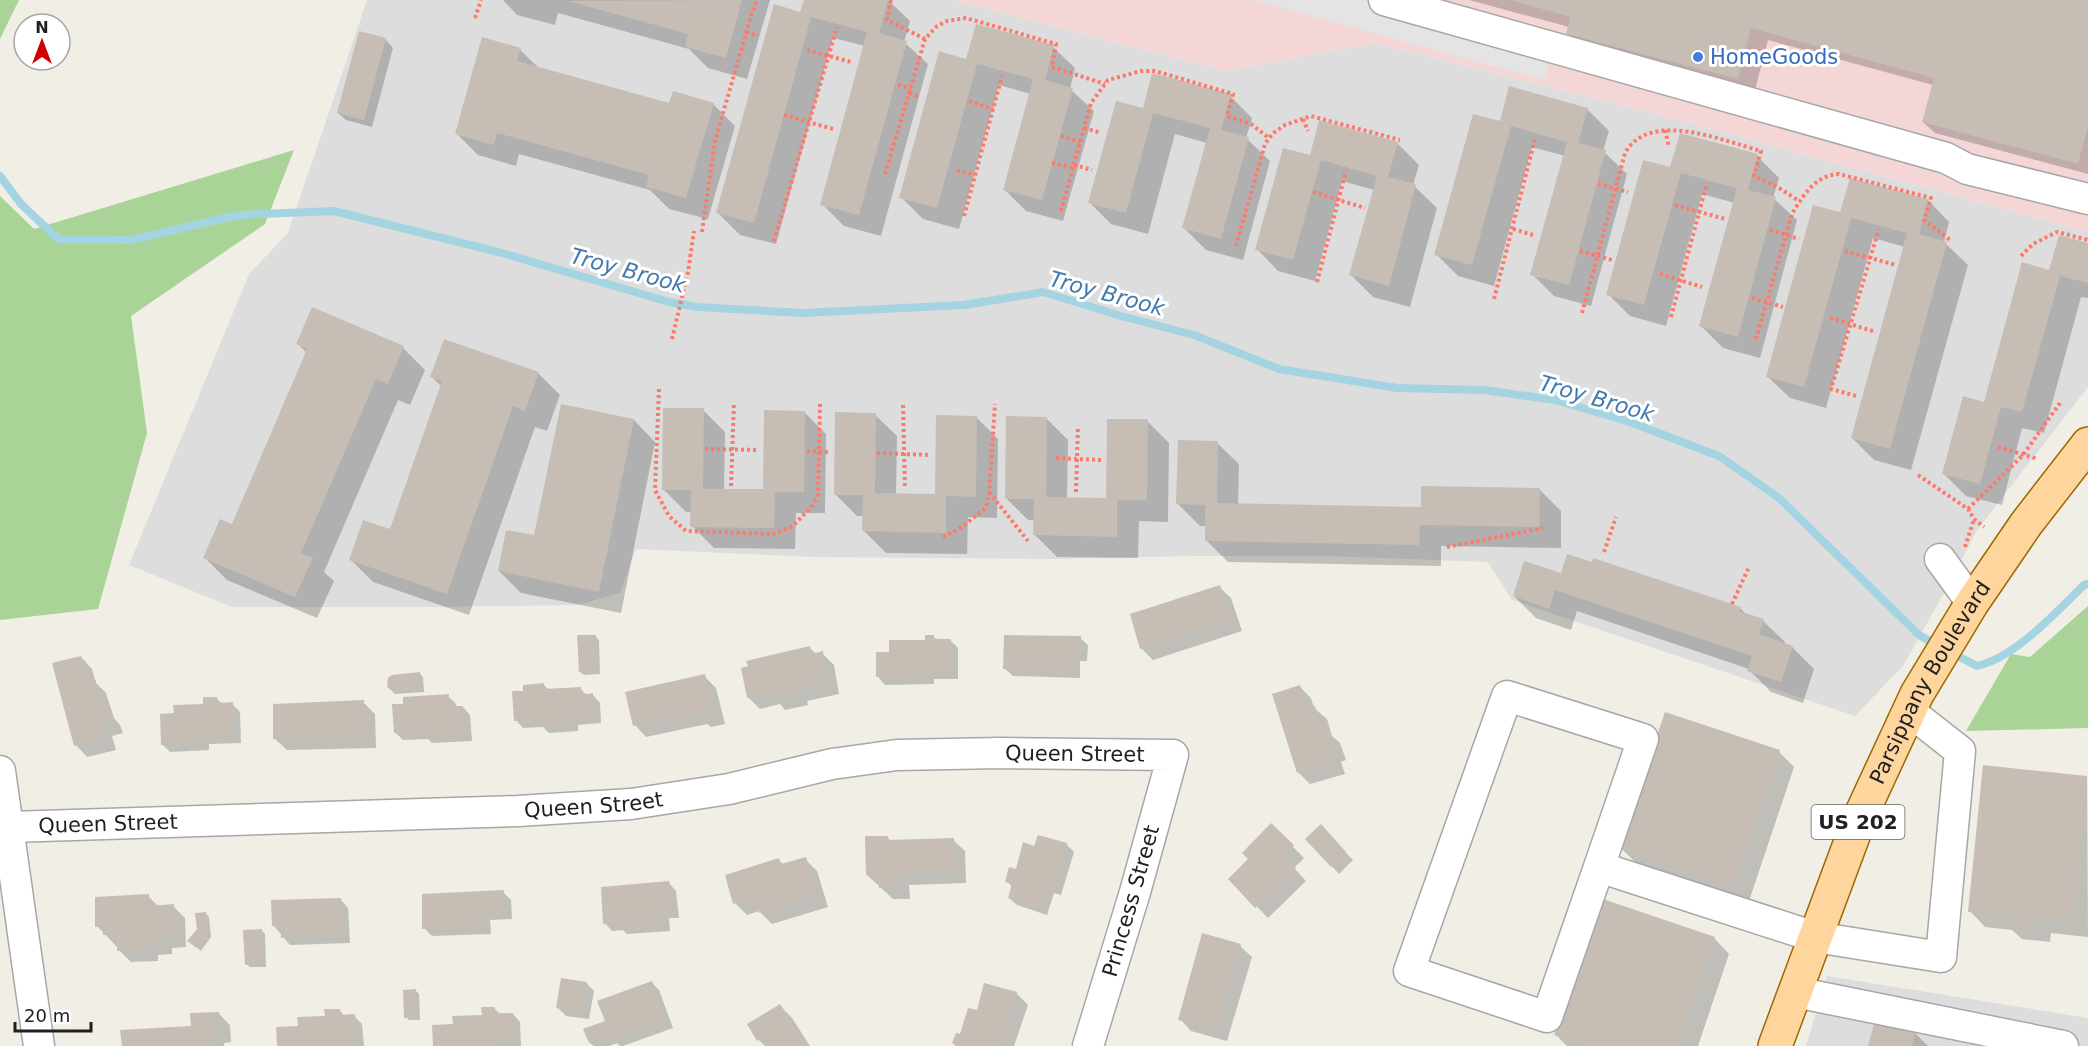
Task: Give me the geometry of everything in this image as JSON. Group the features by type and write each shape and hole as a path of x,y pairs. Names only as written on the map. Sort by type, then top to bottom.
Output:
{"main road":[{"name":"Parsippany Boulevard","path":"1774,1046 1860,817 1929,671 2026,524 2088,444"}],"street":[{"path":"1384,0 1946,158 1967,169 2088,200"},
{"path":"1952,553 1967,611"},
{"path":"1507,696 1643,739 1599,867 1547,1017 1409,970 1507,696"},
{"path":"1599,867 1815,937 1941,957 1960,751 1909,711"},
{"name":"Queen Street","path":"9,827 518,811 631,804 729,789 832,764 897,755 1000,753 1173,755"},
{"name":"Princess Street","path":"1088,1046 1135,892 1173,755"},
{"path":"0,771 9,827 11,941 39,1046"},
{"path":"1795,992 2062,1046"}],"path":[{"path":"475,18 481,0"},
{"path":"702,232 715,141 756,0"},
{"path":"891,0 887,20 925,39"},
{"path":"885,174 925,39 937,26 947,21 966,18 1056,44 1052,67 1105,84"},
{"path":"774,241 837,27"},
{"path":"746,32 758,36"},
{"path":"807,50 851,62"},
{"path":"1061,211 1091,103 1108,80 1141,71 1155,71 1233,94 1227,116 1251,124 1269,138"},
{"path":"964,216 1002,76"},
{"path":"898,85 920,97"},
{"path":"969,101 993,109"},
{"path":"784,115 833,129"},
{"path":"1236,246 1265,144 1272,134 1286,125 1311,116 1400,140"},
{"path":"1303,119 1308,131"},
{"path":"1084,128 1101,133"},
{"path":"1665,130 1669,147"},
{"path":"1582,313 1625,153 1630,144 1644,134 1681,130 1761,151 1754,176 1776,186 1799,201"},
{"path":"1061,136 1080,142"},
{"path":"1494,299 1535,139"},
{"path":"1052,163 1092,170"},
{"path":"957,170 975,175"},
{"path":"1317,282 1346,171"},
{"path":"1756,339 1792,214 1799,201 1820,178 1839,174 1931,198 1924,220 1950,240"},
{"path":"1671,317 1707,183"},
{"path":"1598,184 1628,192"},
{"path":"1312,192 1365,208"},
{"path":"1675,205 1725,219"},
{"path":"1512,229 1533,235"},
{"path":"1856,396 1831,389 1879,229"},
{"path":"1770,230 1799,239"},
{"path":"672,339 688,272 694,231"},
{"path":"2021,256 2033,244 2057,232 2088,240"},
{"path":"1580,251 1612,260"},
{"path":"1845,251 1896,265"},
{"path":"1660,274 1702,287"},
{"path":"1752,298 1783,307"},
{"path":"1830,318 1876,332"},
{"path":"659,389 655,490 669,516 686,531 773,534 793,526 812,506 818,494 820,402"},
{"path":"731,486 734,402"},
{"path":"1968,509 2023,455 2060,403"},
{"path":"943,537 959,529 986,508 995,404"},
{"path":"903,405 905,488"},
{"path":"1076,492 1078,426"},
{"path":"1998,447 2038,459"},
{"path":"705,449 758,450"},
{"path":"807,451 830,452"},
{"path":"877,453 930,455"},
{"path":"1056,458 1101,460"},
{"path":"1918,476 1968,509 1974,519 1984,527"},
{"path":"989,492 1028,541"},
{"path":"1604,552 1616,518"},
{"path":"1952,553 1974,519"},
{"path":"1447,547 1543,528"},
{"path":"1732,604 1749,567"}],"shaded area":[{"path":"367,0 952,0 1226,71 1375,43 1653,113 2088,232 2088,387 1977,530 1903,666 1855,716 1512,600 1488,562 1328,556 1055,559 812,557 636,549 620,593 577,605 232,607 129,565 249,274 288,233"},
{"path":"952,0 2088,0 2088,232 1653,113 1375,43 1226,71"},
{"path":"1254,0 1362,0 1551,52 1544,80"},
{"path":"1827,976 2088,1018 2088,1046 1806,1046"}],"green space":[{"path":"0,0 19,0 12,12 0,39"},
{"path":"294,150 265,224 131,316 147,433 98,609 0,620 0,196 34,229"},
{"path":"2088,606 2088,728 1966,731 2011,654 2030,657"}],"building":[{"path":"742,0 726,58 685,47 688,34 568,1"},
{"path":"804,0 888,0 879,33 907,41 859,215 820,205 867,32 811,17 754,223 716,213 774,4 800,12"},
{"path":"1511,0 2088,0 2088,127 2078,164 1922,122 1934,78 1751,28 1738,79 1566,34 1570,17"},
{"path":"976,24 1054,45 1045,80 1073,88 1042,200 1003,190 1033,79 977,64 937,208 899,198 939,51 966,59"},
{"path":"359,31 386,38 364,120 337,113"},
{"path":"482,37 521,48 517,61 669,103 673,91 714,103 686,198 646,187 649,175 497,133 494,145 455,134"},
{"path":"1152,73 1231,94 1221,130 1249,137 1221,239 1182,228 1210,128 1153,113 1126,213 1088,203 1116,101 1143,108"},
{"path":"1509,86 1588,108 1578,143 1606,150 1569,285 1530,275 1567,142 1511,126 1472,265 1434,255 1473,114 1500,121"},
{"path":"1319,120 1398,142 1388,177 1416,184 1389,286 1349,275 1377,176 1321,160 1293,260 1255,250 1283,148 1310,155"},
{"path":"1680,133 1758,154 1748,190 1776,197 1738,337 1699,326 1737,188 1681,173 1644,305 1606,295 1643,160 1670,167"},
{"path":"1850,178 1928,199 1919,234 1947,242 1890,449 1851,438 1907,233 1851,218 1804,387 1766,377 1813,205 1840,212"},
{"path":"2059,235 2088,243 2088,283 2060,276 2022,412 2001,407 1980,484 1942,474 1963,396 1984,402 2022,262 2049,270"},
{"path":"312,307 404,346 388,384 376,379 301,553 313,558 295,597 203,558 220,519 232,524 307,349 296,344"},
{"path":"444,339 539,372 525,411 513,406 447,594 349,560 363,520 390,529 442,381 430,377"},
{"path":"561,404 634,419 599,592 498,571 506,530 534,535"},
{"path":"663,408 704,408 703,489 763,489 764,410 805,411 804,492 775,492 774,528 690,527 691,490 662,490"},
{"path":"835,412 876,413 875,493 935,494 936,415 977,416 976,497 946,496 946,533 862,531 863,495 834,495"},
{"path":"1006,416 1047,417 1046,497 1106,498 1107,419 1148,419 1147,500 1117,500 1117,537 1033,535 1034,499 1005,499"},
{"path":"1178,440 1218,441 1217,503 1421,507 1421,486 1540,488 1539,527 1420,525 1419,545 1205,541 1205,505 1176,504"},
{"path":"1567,554 1592,562 1593,558 1741,607 1739,611 1764,619 1759,634 1793,646 1781,682 1747,671 1752,656 1555,590 1549,609 1513,596 1524,561 1561,573"},
{"path":"1220,585 1231,620 1140,649 1130,614"},
{"path":"577,635 596,635 598,671 579,672"},
{"path":"925,635 934,635 934,639 951,639 951,672 926,672 926,677 876,677 876,652 889,652 889,640 925,640"},
{"path":"1004,635 1081,636 1080,654 1073,654 1073,671 1003,669"},
{"path":"810,646 812,654 823,651 828,682 797,689 798,693 772,699 771,692 747,698 741,668 748,666 746,661"},
{"path":"81,656 88,681 95,679 105,713 109,711 112,721 101,724 105,738 74,746 52,663"},
{"path":"420,672 422,689 395,692 387,687 388,678 392,675"},
{"path":"705,674 714,713 697,716 696,712 633,726 625,692"},
{"path":"544,683 544,689 581,687 581,695 593,693 594,716 571,718 571,724 540,726 539,719 514,721 512,691 523,691 523,685"},
{"path":"1300,685 1307,708 1315,706 1324,732 1329,730 1335,749 1330,750 1334,762 1297,773 1272,694"},
{"path":"449,694 449,706 463,706 465,734 423,736 422,732 394,733 392,704 403,704 403,697"},
{"path":"203,697 217,697 217,703 233,702 234,735 202,737 202,743 161,745 160,714 174,713 173,705 203,704"},
{"path":"364,700 365,737 273,739 273,704"},
{"path":"1665,712 1780,750 1733,887 1619,848"},
{"path":"1983,765 2087,776 2073,922 2036,918 2035,927 2005,924 2006,916 1968,912"},
{"path":"1271,823 1294,845 1284,856 1296,868 1255,908 1228,879 1248,859 1242,853"},
{"path":"1321,824 1346,852 1331,867 1305,839"},
{"path":"1038,835 1067,843 1053,889 1046,887 1039,908 1008,898 1012,884 1005,882 1009,867 1016,869 1023,842 1034,846"},
{"path":"865,836 888,836 888,840 954,838 955,872 898,874 899,887 879,888 879,875 866,875"},
{"path":"806,857 818,895 759,913 754,898 733,904 725,875 779,858 781,864"},
{"path":"669,881 672,910 662,911 663,923 618,927 617,923 603,924 601,887"},
{"path":"504,890 504,912 483,913 484,926 422,929 422,894"},
{"path":"149,894 149,906 174,904 175,936 161,937 161,943 147,943 147,949 117,951 117,934 103,935 103,926 95,927 95,897"},
{"path":"341,898 343,936 281,938 281,926 272,926 271,900"},
{"path":"1600,898 1715,937 1678,1046 1587,1046 1554,1035"},
{"path":"206,912 209,933 197,948 187,941 197,929 195,913"},
{"path":"262,929 264,964 245,965 243,930"},
{"path":"1202,933 1241,944 1216,1030 1178,1020"},
{"path":"561,978 587,982 582,1012 556,1008"},
{"path":"652,981 666,1020 612,1040 610,1035 589,1043 583,1029 605,1021 597,1001"},
{"path":"984,983 1017,992 999,1046 991,1044 991,1046 956,1046 952,1043 956,1033 960,1034 968,1008 977,1010"},
{"path":"416,989 417,1017 404,1018 403,990"},
{"path":"780,1004 808,1046 766,1046 761,1038 757,1041 747,1024"},
{"path":"481,1007 495,1007 495,1013 513,1013 514,1041 497,1042 497,1046 433,1046 432,1025 453,1024 452,1016 482,1015"},
{"path":"324,1009 340,1009 341,1015 355,1014 357,1046 277,1046 276,1027 298,1026 297,1017 325,1016"},
{"path":"219,1012 220,1031 212,1032 213,1046 122,1046 120,1030 191,1026 190,1013"},
{"path":"1875,1020 1916,1032 1912,1046 1868,1046"}],"waterway":[{"name":"Troy Brook","path":"0,176 21,204 58,239 131,240 238,215 334,211 502,253 669,302 697,307 802,313 964,305 1043,292 1194,335 1279,369 1397,388 1484,390 1555,400 1627,421 1719,456 1779,498 1919,635 1937,645"},
{"name":"Troy Brook","path":"1950,652 1977,666 2006,654 2034,633 2084,585 2088,584"}],"place":[{"name":"HomeGoods","path":"1698,57"}]}
